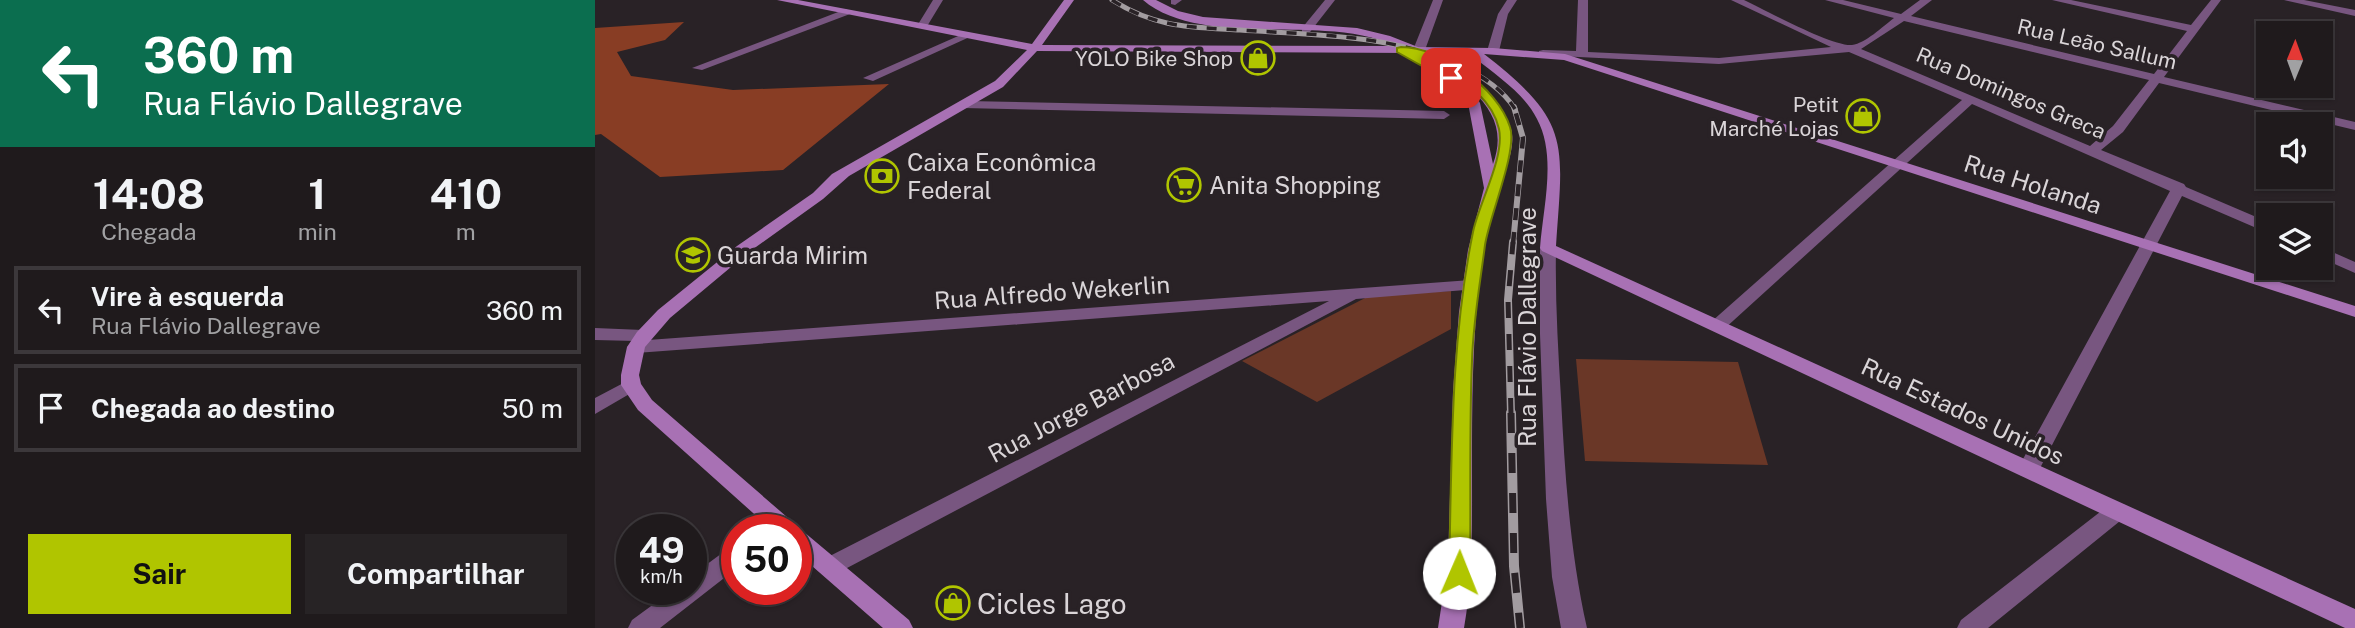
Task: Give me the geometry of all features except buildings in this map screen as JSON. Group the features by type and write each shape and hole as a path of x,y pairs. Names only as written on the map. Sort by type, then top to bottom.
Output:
{"main road":[{"path":"782,0 1035,48 1493,51 1538,56"},
{"path":"765,514 645,405 631,385 631,366 640,341 664,314 743,249 792,215 845,172 967,105 1011,75 1035,48 1069,0"},
{"name":"Rua Flávio Dallegrave","path":"1135,0 1154,11 1185,21 1308,29"},
{"name":"Rua Flávio Dallegrave","path":"1148,0 1179,14 1204,19 1369,36 1415,50 1477,86 1489,98 1502,121 1506,141 1491,188 1471,285 1463,359 1459,573 1453,618"},
{"path":"1415,50 1479,56 1538,56"},
{"name":"Rua Flávio Dallegrave","path":"1415,50 1466,90 1474,103 1491,188"},
{"path":"1438,63 1437,57 1448,53"},
{"name":"Rua Flávio Dallegrave","path":"1479,56 1522,88 1545,118 1553,136 1555,166 1549,248"},
{"name":"Rua Holanda","path":"1538,56 1578,60 1618,72 1697,100 2355,312"},
{"name":"Rua Holanda","path":"1538,56 1697,100"},
{"name":"Rua Estados Unidos","path":"1549,248 2355,621"},
{"path":"812,553 900,628"}],"street":[{"path":"922,26 938,0"},
{"path":"1308,29 1331,0"},
{"path":"1415,50 1438,0"},
{"path":"1493,51 1503,14 1512,0"},
{"path":"1583,0 1583,55"},
{"name":"Rua Domingos Greca","path":"1736,0 1828,43 1848,48 2093,150 2256,222"},
{"name":"Rua Leão Sallum","path":"1830,0 2355,126"},
{"path":"1538,56 1735,60 1848,48 1863,44 1927,0"},
{"path":"2057,0 2194,29"},
{"path":"2093,150 2118,129 2216,0"},
{"path":"2289,0 2355,13"},
{"path":"698,68 846,12"},
{"path":"869,78 969,35"},
{"path":"1618,72 1620,63 1647,58"},
{"path":"1717,326 1971,99"},
{"path":"967,105 1444,114"},
{"path":"2028,470 2179,187"},
{"name":"Rua Flávio Dallegrave","path":"1549,248 1549,352 1558,528 1566,593 1574,628"},
{"path":"2333,258 2355,268"},
{"name":"Rua Alfredo Wekerlin","path":"595,334 640,341 1471,285"},
{"name":"Rua Jorge Barbosa","path":"830,567 1356,293"},
{"path":"595,407 631,385"},
{"path":"1971,628 2117,511"},
{"path":"707,578 721,567"},
{"path":"641,628 671,605"}],"shaded area":[{"path":"684,22 665,40 617,52 631,76 733,90 889,84 783,170 660,177 601,134 595,135 595,28"},
{"path":"1451,291 1451,329 1317,402 1242,361 1369,296"},
{"path":"1576,359 1738,362 1768,465 1585,461"}],"railway":[{"path":"1112,0 1144,16 1174,24 1350,38 1404,47 1430,54 1473,72 1496,88 1514,108"},
{"path":"1513,244 1523,138 1514,108"},
{"path":"1511,414 1508,300 1513,242"},
{"path":"1511,413 1514,566 1520,628"}],"place":[{"name":"YOLO Bike Shop","path":"1258,58"},
{"name":"Petit Marché Lojas","path":"1863,116"},
{"name":"Caixa Econômica Federal","path":"882,176"},
{"name":"Anita Shopping","path":"1184,185"},
{"name":"Guarda Mirim","path":"693,255"},
{"name":"Cicles Lago","path":"953,603"}],"route":[{"path":"1451,78 1401,50 1413,50 1461,74 1477,86 1497,110 1506,130 1506,141 1480,230 1467,318 1463,359 1459,573"}]}
